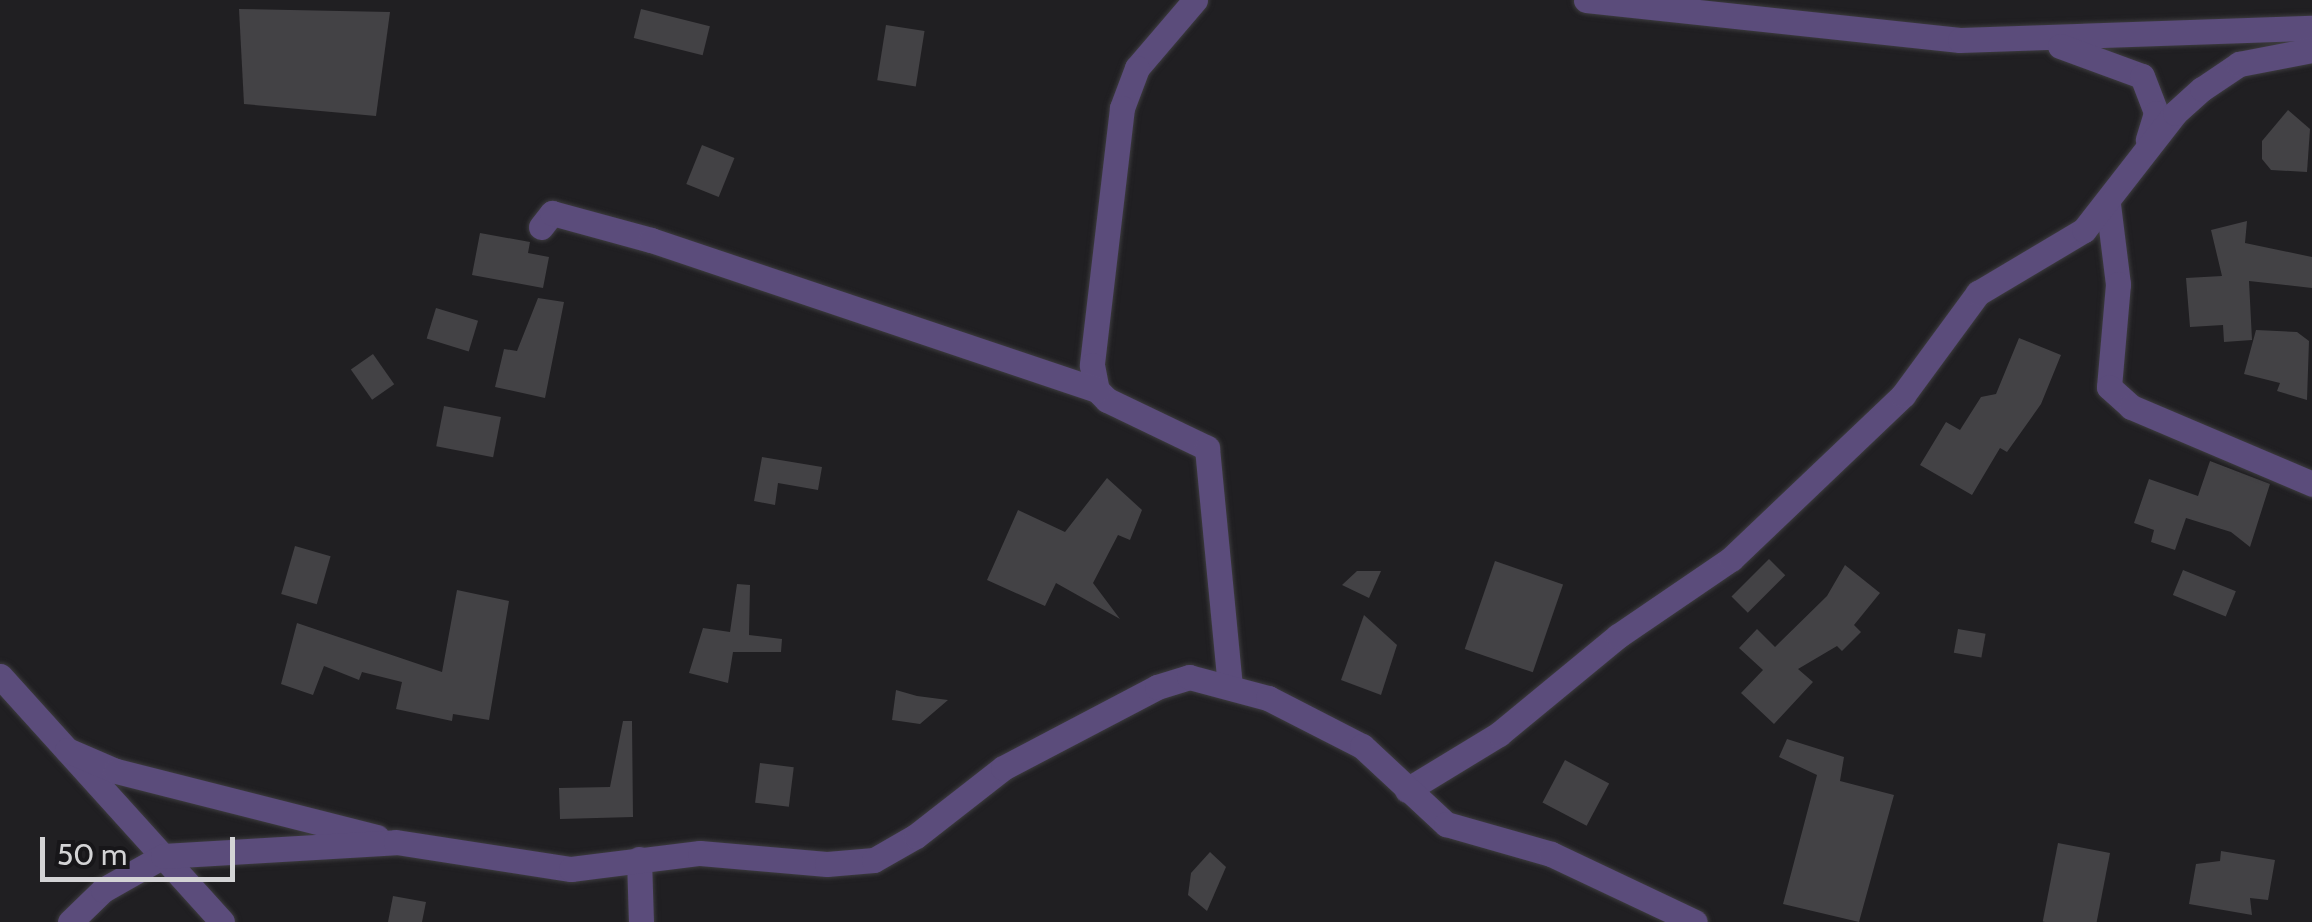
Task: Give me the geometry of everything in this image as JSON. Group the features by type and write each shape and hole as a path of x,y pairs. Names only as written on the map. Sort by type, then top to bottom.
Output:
{"street":[{"path":"1097,390 1092,365 1122,108 1137,68 1195,0"},
{"path":"1586,0 1960,40 2312,28"},
{"path":"2028,39 2142,76 2156,113 2144,155"},
{"path":"1408,790 1499,734 1618,636 1731,560 1904,394 1978,293 2014,267 2074,239 2108,204 2175,113 2240,64 2312,50"},
{"path":"2108,204 2118,284 2109,386 2131,407 2312,484"},
{"path":"542,227 552,213 651,240 1097,390 1119,409 1197,438 1207,448 1230,684"},
{"path":"0,676 222,922"},
{"path":"67,750 116,770 396,842 571,869 700,852 827,864 874,860 1003,768 1157,686 1189,678 1230,684 1362,746 1432,817 1453,827 1551,854 1695,922"},
{"path":"70,922 103,890 163,856 396,842"},
{"path":"639,859 641,922"}],"building":[{"path":"239,9 390,12 376,116 244,104"},
{"path":"641,9 710,26 703,55 634,38"},
{"path":"886,25 925,31 916,86 877,80"},
{"path":"2288,110 2310,129 2307,172 2271,170 2262,159 2262,141"},
{"path":"702,145 734,158 719,197 686,184"},
{"path":"2247,221 2245,243 2312,257 2312,288 2249,281 2252,340 2224,342 2223,325 2190,327 2186,278 2222,276 2211,230"},
{"path":"480,233 530,242 528,253 549,257 543,288 472,275"},
{"path":"538,298 564,302 545,398 495,387 504,349 517,351"},
{"path":"436,308 478,321 469,351 427,339"},
{"path":"2256,330 2297,332 2309,341 2307,400 2277,391 2280,383 2244,374"},
{"path":"2019,338 2061,355 2041,404 2007,452 2000,448 1972,495 1920,465 1946,422 1960,430 1981,397 1996,394"},
{"path":"373,354 394,384 372,400 351,369"},
{"path":"444,406 501,417 493,457 436,446"},
{"path":"762,457 822,467 818,490 778,483 775,505 754,501"},
{"path":"2210,461 2270,484 2250,547 2231,532 2186,518 2175,550 2151,542 2154,530 2134,523 2149,479 2198,496"},
{"path":"1107,478 1142,510 1130,540 1118,535 1093,583 1120,619 1056,583 1045,606 987,580 1018,510 1065,532"},
{"path":"295,546 331,556 317,604 281,594"},
{"path":"1769,559 1785,575 1748,613 1732,596"},
{"path":"1495,561 1563,584 1533,672 1465,649"},
{"path":"1845,565 1880,593 1854,625 1861,632 1842,651 1837,646 1798,669 1813,682 1774,724 1741,693 1763,670 1739,648 1757,629 1775,647 1827,596"},
{"path":"2183,570 2236,591 2226,616 2173,595"},
{"path":"1357,571 1381,571 1369,598 1342,585"},
{"path":"737,584 750,585 749,635 782,639 781,652 733,652 728,683 689,673 703,628 730,632"},
{"path":"457,590 509,601 489,720 453,714 452,721 396,709 402,682 362,672 359,680 324,666 313,695 281,684 297,623 442,672"},
{"path":"1364,615 1397,645 1381,695 1341,680"},
{"path":"1958,629 1986,634 1981,657 1954,653"},
{"path":"896,690 948,700 920,724 892,720"},
{"path":"623,721 632,721 633,817 560,819 559,788 610,787"},
{"path":"1787,739 1844,757 1840,781 1894,795 1859,922 1783,904 1817,775 1779,757"},
{"path":"1565,760 1609,783 1587,826 1542,802"},
{"path":"760,763 794,767 789,807 755,803"},
{"path":"2058,843 2110,853 2097,922 2043,922"},
{"path":"2221,851 2275,860 2268,900 2250,898 2252,915 2189,904 2196,864 2220,861"},
{"path":"1210,852 1226,867 1207,911 1188,895 1191,873"},
{"path":"393,896 426,902 422,922 388,922"}]}
